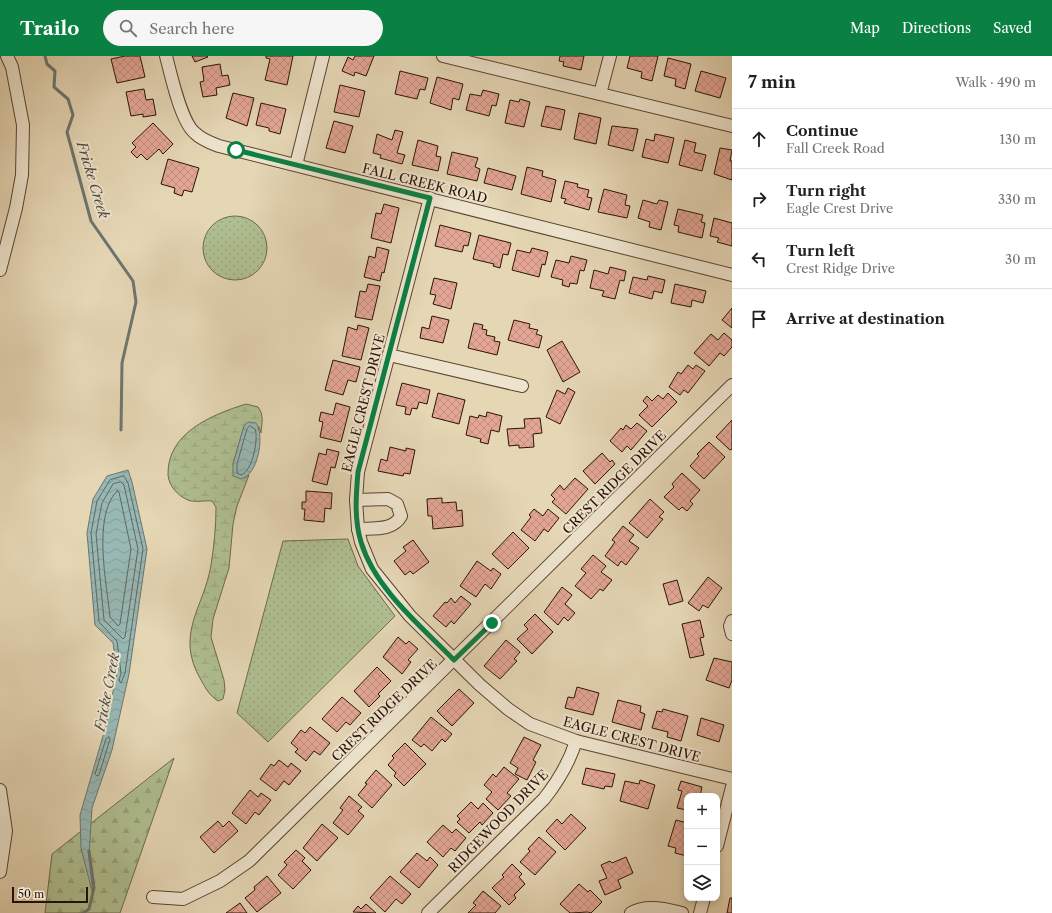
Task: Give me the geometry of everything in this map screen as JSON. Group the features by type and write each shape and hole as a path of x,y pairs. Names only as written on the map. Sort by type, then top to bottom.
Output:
{"street":[{"path":"0,270 16,208 22,174 24,125 12,67 7,56"},
{"name":"FALL CREEK ROAD","path":"166,56 186,123 194,133 219,146 732,275"},
{"path":"296,165 323,56"},
{"path":"443,56 732,126"},
{"path":"600,94 610,56"},
{"name":"EAGLE CREST DRIVE","path":"430,198 358,472 356,500 358,529 361,542 372,569 389,591 454,660 508,709 530,724 576,741 732,779"},
{"path":"389,354 522,386"},
{"name":"CREST RIDGE DRIVE","path":"153,897 183,899 220,881 249,861 732,385"},
{"path":"356,500 388,499 397,504 401,516 397,523 390,527 358,529"},
{"path":"732,621 730,626 732,634"},
{"name":"RIDGEWOOD DRIVE","path":"428,913 544,798 558,781 570,761 576,741"},
{"path":"720,834 732,787"},
{"path":"0,790 6,831 0,872"},
{"path":"700,913 703,901"},
{"path":"631,913 638,909 664,908 682,913"}],"green space":[{"path":"235,216 247,218 258,225 265,236 267,248 265,260 258,271 247,278 235,280 223,278 212,271 205,260 203,248 205,236 212,225 223,218"},
{"path":"246,404 258,407 262,416 262,425 261,433 259,427 244,426 233,464 245,478 249,475 237,506 233,524 229,568 213,619 211,637 224,680 225,690 223,699 218,701 210,694 201,680 193,664 190,649 190,635 193,621 211,565 215,536 216,507 212,501 191,501 181,496 172,487 168,475 170,460 175,448 183,437 206,420"},
{"path":"348,539 358,566 395,616 268,742 237,713 283,541"},
{"path":"174,758 120,913 45,913 52,854"}],"water":[{"path":"248,422 256,423 259,429 260,445 256,463 247,476 241,479 233,476 233,464 244,426"},
{"path":"128,470 147,549 129,674 112,750 92,808 89,856 93,895 81,848 80,815 105,729 117,673 113,643 95,625 87,533 93,499 107,476"}],"building":[{"path":"125,56 140,56 145,77 117,83 111,59"},
{"path":"192,56 207,56 208,57 195,62"},
{"path":"266,56 293,56 287,85 265,80 270,59 266,58"},
{"path":"355,56 374,56 366,76 355,72 354,76 342,71 348,57 353,60"},
{"path":"560,56 584,56 581,70 563,66 564,62 559,61"},
{"path":"630,56 658,56 652,81 641,78 642,72 627,68"},
{"path":"668,58 691,64 685,89 675,86 676,79 664,76"},
{"path":"220,64 222,76 228,75 230,85 216,88 217,95 203,97 200,82 204,81 202,67"},
{"path":"400,71 428,78 425,90 420,89 417,99 395,94"},
{"path":"701,71 726,78 720,98 695,91"},
{"path":"437,77 463,84 459,100 453,98 451,110 430,103"},
{"path":"340,85 365,91 359,117 334,112"},
{"path":"144,89 146,100 153,99 156,115 143,117 143,114 131,116 126,92"},
{"path":"483,90 499,94 496,106 492,105 489,116 466,110 470,94 481,96"},
{"path":"233,93 254,98 247,126 226,118"},
{"path":"520,99 530,102 524,127 505,123 510,100 519,102"},
{"path":"261,103 286,109 280,134 269,131 269,128 256,125"},
{"path":"546,106 565,110 561,130 541,126"},
{"path":"579,113 601,118 596,144 574,139"},
{"path":"334,121 353,126 345,153 326,148"},
{"path":"153,123 173,144 163,154 159,149 147,160 141,154 137,158 131,152 136,147 132,143"},
{"path":"612,126 638,129 633,151 608,145"},
{"path":"395,130 403,132 397,153 405,155 402,164 380,158 381,155 373,153 377,134 392,140"},
{"path":"655,134 674,138 668,163 642,157 646,139 654,141"},
{"path":"418,140 438,146 436,156 441,157 438,171 412,165"},
{"path":"685,140 696,143 694,152 706,155 702,171 679,165"},
{"path":"720,148 732,150 730,161 732,161 732,180 714,174"},
{"path":"452,152 478,158 475,167 480,169 477,181 447,174"},
{"path":"168,159 199,168 192,192 184,190 182,196 174,193 175,188 161,184"},
{"path":"527,167 543,171 542,176 556,180 551,202 521,194"},
{"path":"488,168 516,176 512,190 484,183"},
{"path":"565,181 578,184 577,187 589,190 587,197 592,198 589,210 564,203 566,199 561,198"},
{"path":"604,189 627,195 625,205 630,206 627,218 598,212"},
{"path":"643,200 657,204 659,200 668,202 661,230 649,227 650,222 638,218"},
{"path":"384,204 399,208 391,243 371,238 376,213 381,214"},
{"path":"678,209 703,215 701,222 705,223 702,238 678,232 679,226 674,225"},
{"path":"714,218 732,223 732,246 717,242 719,238 710,236"},
{"path":"440,225 471,233 468,246 464,245 462,252 435,246"},
{"path":"479,235 511,243 508,255 503,254 500,268 493,266 494,264 473,259"},
{"path":"377,247 389,250 384,273 382,272 380,281 364,277 369,256 375,258"},
{"path":"532,248 548,252 545,265 542,264 539,277 512,270 517,250 530,253"},
{"path":"571,256 587,260 584,271 580,270 577,284 570,283 569,287 562,285 563,280 551,277 556,260 569,263"},
{"path":"610,267 626,271 624,281 620,280 615,299 602,296 604,291 590,288 594,270 608,274"},
{"path":"648,276 665,280 662,293 654,291 652,299 629,293 633,277 647,280"},
{"path":"434,278 457,283 451,309 433,304 436,295 430,294"},
{"path":"368,284 380,286 372,320 355,317 360,291 366,292"},
{"path":"675,284 706,291 703,303 692,300 691,307 671,303"},
{"path":"732,308 732,328 722,320"},
{"path":"432,316 449,320 443,343 420,338 422,327 429,329"},
{"path":"514,320 530,324 529,328 538,330 536,334 542,336 539,348 508,340"},
{"path":"474,323 483,325 482,329 487,330 486,335 495,337 494,341 500,342 497,355 468,348"},
{"path":"358,325 369,328 361,360 342,356 348,327 357,330"},
{"path":"724,333 732,340 732,347 724,356 720,353 709,366 694,353 711,334 718,340"},
{"path":"562,341 580,372 563,382 547,350"},
{"path":"333,360 360,367 356,382 348,380 343,395 325,390"},
{"path":"688,365 693,369 696,365 705,371 688,393 684,390 680,395 669,387 678,372 681,374"},
{"path":"402,383 430,390 427,404 419,402 417,409 412,408 410,415 405,414 406,407 396,405"},
{"path":"568,388 575,392 560,424 546,417 557,390 565,394"},
{"path":"438,393 465,400 459,424 432,417"},
{"path":"668,393 677,402 652,427 639,415 648,406 643,401 647,396 652,401 658,395 663,399"},
{"path":"336,403 350,407 341,442 320,437 323,422 319,421 321,412 333,415"},
{"path":"487,412 502,416 499,432 491,430 488,444 480,442 481,439 466,435 470,416 478,418 479,415 486,417"},
{"path":"540,418 542,433 533,434 534,447 519,448 519,445 509,446 507,429 525,428 524,419"},
{"path":"732,420 732,449 730,450 716,437"},
{"path":"637,423 647,431 631,450 627,446 622,452 610,441 621,428 623,430 626,425 631,429"},
{"path":"709,442 725,457 704,479 690,466 699,456 697,454"},
{"path":"390,447 406,451 406,448 415,450 410,474 404,473 403,476 378,471 381,459 387,461"},
{"path":"327,449 339,452 335,468 331,467 327,485 312,481 319,453 326,455"},
{"path":"602,453 610,462 612,460 615,464 595,484 583,471"},
{"path":"682,473 700,490 690,501 693,504 687,511 682,507 679,510 664,497 674,487 672,484"},
{"path":"575,478 588,489 566,514 552,502 555,499 551,495 560,485 564,490"},
{"path":"306,491 332,493 331,509 325,508 324,522 304,520 305,509 302,509 302,502 306,502"},
{"path":"442,498 442,503 456,502 457,511 462,510 463,526 433,529 432,516 428,516 427,499"},
{"path":"650,499 664,512 659,517 663,519 647,538 629,523"},
{"path":"534,509 543,516 548,509 559,518 548,532 544,529 535,541 521,530 531,517 529,515"},
{"path":"623,526 634,535 629,541 639,548 626,565 621,561 618,566 605,556 615,542 612,540"},
{"path":"513,532 529,548 508,569 492,554"},
{"path":"413,540 429,562 413,574 410,571 405,575 394,561 406,551 403,547"},
{"path":"593,555 606,566 601,572 612,580 603,591 600,589 591,599 575,586 586,573 581,569"},
{"path":"477,561 491,571 493,568 501,574 491,589 485,584 476,597 460,586"},
{"path":"708,577 722,588 708,608 703,605 699,611 688,603"},
{"path":"677,580 683,601 669,605 663,584"},
{"path":"562,587 572,595 565,604 575,613 568,621 564,617 558,625 544,612"},
{"path":"461,596 471,604 454,624 451,621 446,627 433,616 445,602 447,603 451,598 455,603"},
{"path":"535,614 553,632 532,654 517,639 528,629 524,625"},
{"path":"700,620 704,637 700,638 704,655 690,658 682,624"},
{"path":"398,637 406,644 409,641 418,649 408,660 411,662 402,674 383,657"},
{"path":"506,640 520,652 514,659 517,661 500,679 484,666"},
{"path":"714,658 732,662 732,680 729,688 706,680"},
{"path":"377,667 391,681 378,694 380,696 369,707 354,691"},
{"path":"577,687 599,693 593,715 565,708 568,697 574,698"},
{"path":"459,689 474,703 452,726 437,711"},
{"path":"342,697 361,713 350,725 346,722 337,732 322,719"},
{"path":"618,700 641,706 640,712 645,714 641,730 612,722"},
{"path":"663,709 688,716 681,741 667,737 668,732 652,728 657,711 662,712"},
{"path":"431,717 452,734 445,742 442,739 432,751 424,744 421,747 412,740"},
{"path":"701,718 724,725 719,742 697,735"},
{"path":"310,727 330,743 320,755 314,751 306,761 295,752 298,749 291,743 301,730 305,733"},
{"path":"524,737 541,745 533,760 536,762 527,780 515,774 518,768 510,763"},
{"path":"405,743 426,764 404,786 394,776 396,773 388,765 394,758 392,756"},
{"path":"279,760 288,767 291,763 301,771 289,785 284,781 276,791 260,779 271,764 274,766"},
{"path":"504,767 519,779 507,793 511,796 498,810 486,799 492,792 484,785 493,774 496,777"},
{"path":"586,768 615,774 612,787 605,786 604,789 582,784"},
{"path":"376,770 392,785 372,808 358,795 367,784 365,783"},
{"path":"640,780 655,785 648,809 620,801 625,781 639,784"},
{"path":"681,781 702,787 701,793 684,793 684,809 677,808 682,791 678,790"},
{"path":"250,790 258,797 261,793 271,800 259,815 255,812 246,824 232,813"},
{"path":"349,796 362,807 358,811 364,816 348,835 333,823 343,810 340,808"},
{"path":"471,802 478,809 483,803 493,813 482,825 480,822 469,833 457,822 460,819 457,816"},
{"path":"571,814 586,828 565,850 546,831 557,819 562,824"},
{"path":"676,820 684,822 684,855 675,853 676,848 668,846"},
{"path":"218,821 223,827 229,821 238,831 214,853 200,837"},
{"path":"322,824 338,838 317,861 303,848"},
{"path":"443,825 452,833 456,829 466,838 455,851 451,848 443,857 427,842"},
{"path":"539,837 556,852 535,875 520,862 530,851 528,849"},
{"path":"296,850 305,858 302,861 311,870 293,889 278,875 287,865 284,862"},
{"path":"417,853 427,861 430,857 438,865 419,888 400,872"},
{"path":"626,857 633,873 618,880 621,888 605,895 599,881 607,878 601,865 610,861 612,863"},
{"path":"512,864 522,874 519,877 525,884 514,895 516,898 509,905 492,888 504,877 502,875"},
{"path":"267,876 281,893 257,912 245,898 255,890 254,887"},
{"path":"390,876 411,894 402,904 396,899 385,912 370,898"},
{"path":"579,884 588,892 590,890 602,902 591,913 570,913 560,904"},
{"path":"483,891 501,906 495,913 468,913 476,905 473,903"},
{"path":"730,898 732,898 732,913 727,913"},
{"path":"240,903 247,913 226,913"},
{"path":"366,904 376,913 353,912 358,906 361,909"}],"waterway":[{"name":"Fricke Creek","path":"45,56 47,64 55,71 54,87 68,99 73,115 67,132 91,221 133,281 136,302 122,363 121,430"},
{"name":"Fricke Creek","path":"83,913 89,909 94,888 89,851"}],"route":[{"path":"236,150 430,198 358,472 356,500 358,529 361,542 372,569 410,616 454,660 492,623"}]}
